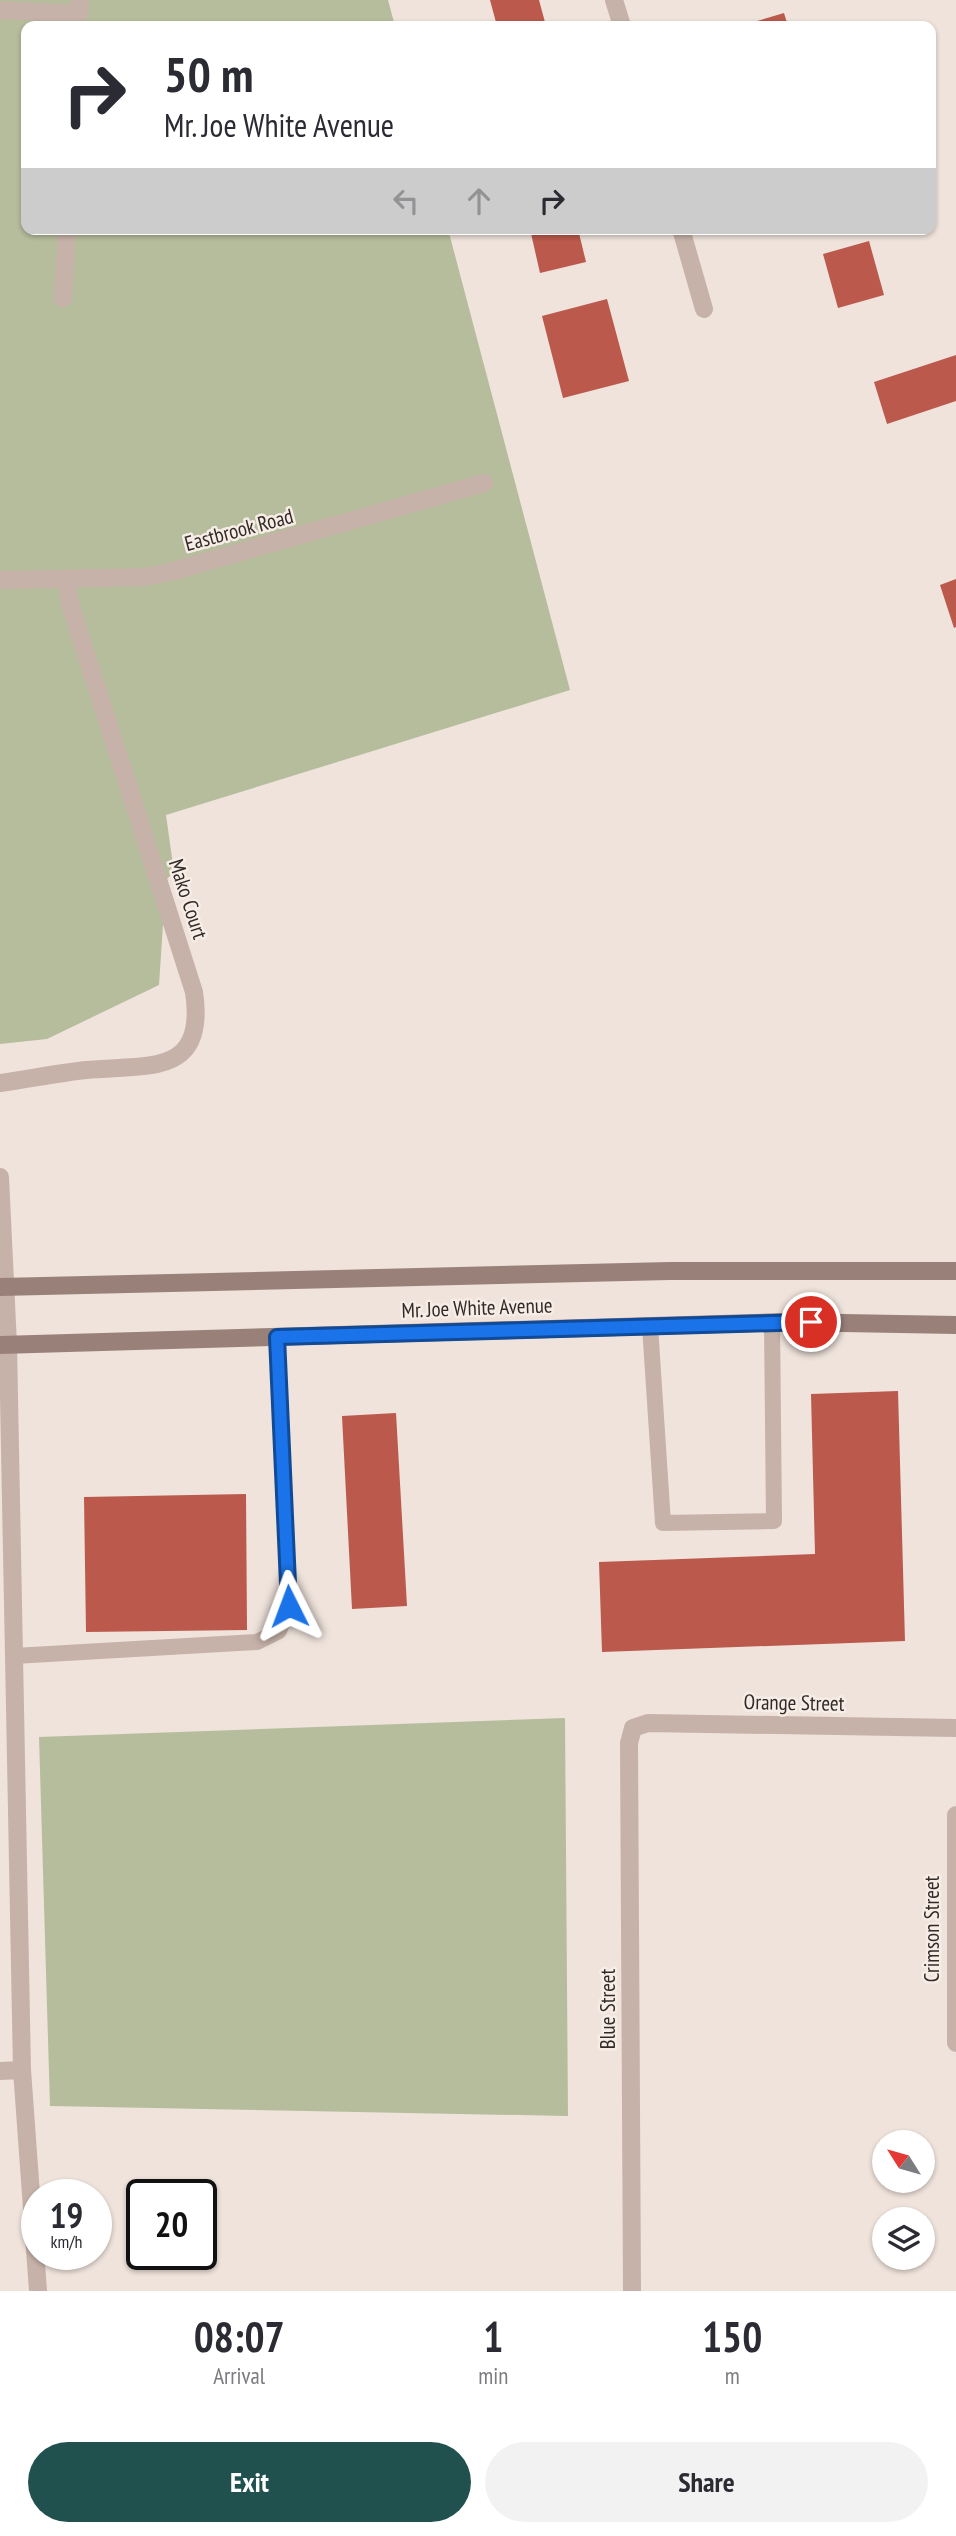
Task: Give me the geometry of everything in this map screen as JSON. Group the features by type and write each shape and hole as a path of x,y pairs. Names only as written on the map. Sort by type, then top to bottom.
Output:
{"main road":[{"name":"Mr. Joe White Avenue","path":"2,1286 670,1271 956,1271"},
{"name":"Mr. Joe White Avenue","path":"4,1345 772,1322 956,1325"}],"street":[{"path":"614,0 620,21"},
{"path":"0,10 80,13"},
{"path":"63,298 67,235"},
{"path":"683,235 704,309"},
{"name":"Eastbrook Road","path":"0,580 143,577 170,572 484,483"},
{"name":"Mako Court","path":"0,1083 86,1070 163,1064 190,1042 196,1021 194,992 71,607 66,579"},
{"path":"0,1177 7,1655 22,2070 38,2291"},
{"name":"Orange Street","path":"633,1728 648,1723 956,1728"},
{"name":"Blue Street","path":"632,2291 629,1743 633,1728"},
{"name":"Crimson Street","path":"956,1815 956,2043"},
{"path":"0,2071 22,2070"}],"lane":[{"path":"650,1326 663,1523 774,1521 772,1322"},
{"path":"7,1655 257,1642 279,1631 289,1606 277,1337"}],"green space":[{"path":"0,0 388,0 394,21 21,21 21,235 450,235 570,690 166,815 174,872 166,880 159,985 47,1039 0,1044"},
{"path":"565,1718 568,2116 50,2106 39,1737"}],"building":[{"path":"490,0 539,0 545,21 496,21"},
{"path":"784,13 786,21 757,21"},
{"path":"531,235 579,235 586,262 540,273"},
{"path":"869,241 884,295 838,308 823,254"},
{"path":"607,299 629,381 563,398 542,316"},
{"path":"956,355 956,401 887,424 874,382"},
{"path":"956,579 956,627 954,628 940,585"},
{"path":"898,1391 905,1641 602,1652 599,1562 815,1554 811,1394"},
{"path":"396,1413 407,1606 352,1609 342,1416"},
{"path":"246,1494 247,1630 86,1632 84,1497"}],"route":[{"path":"289,1606 277,1337 811,1322"}]}
